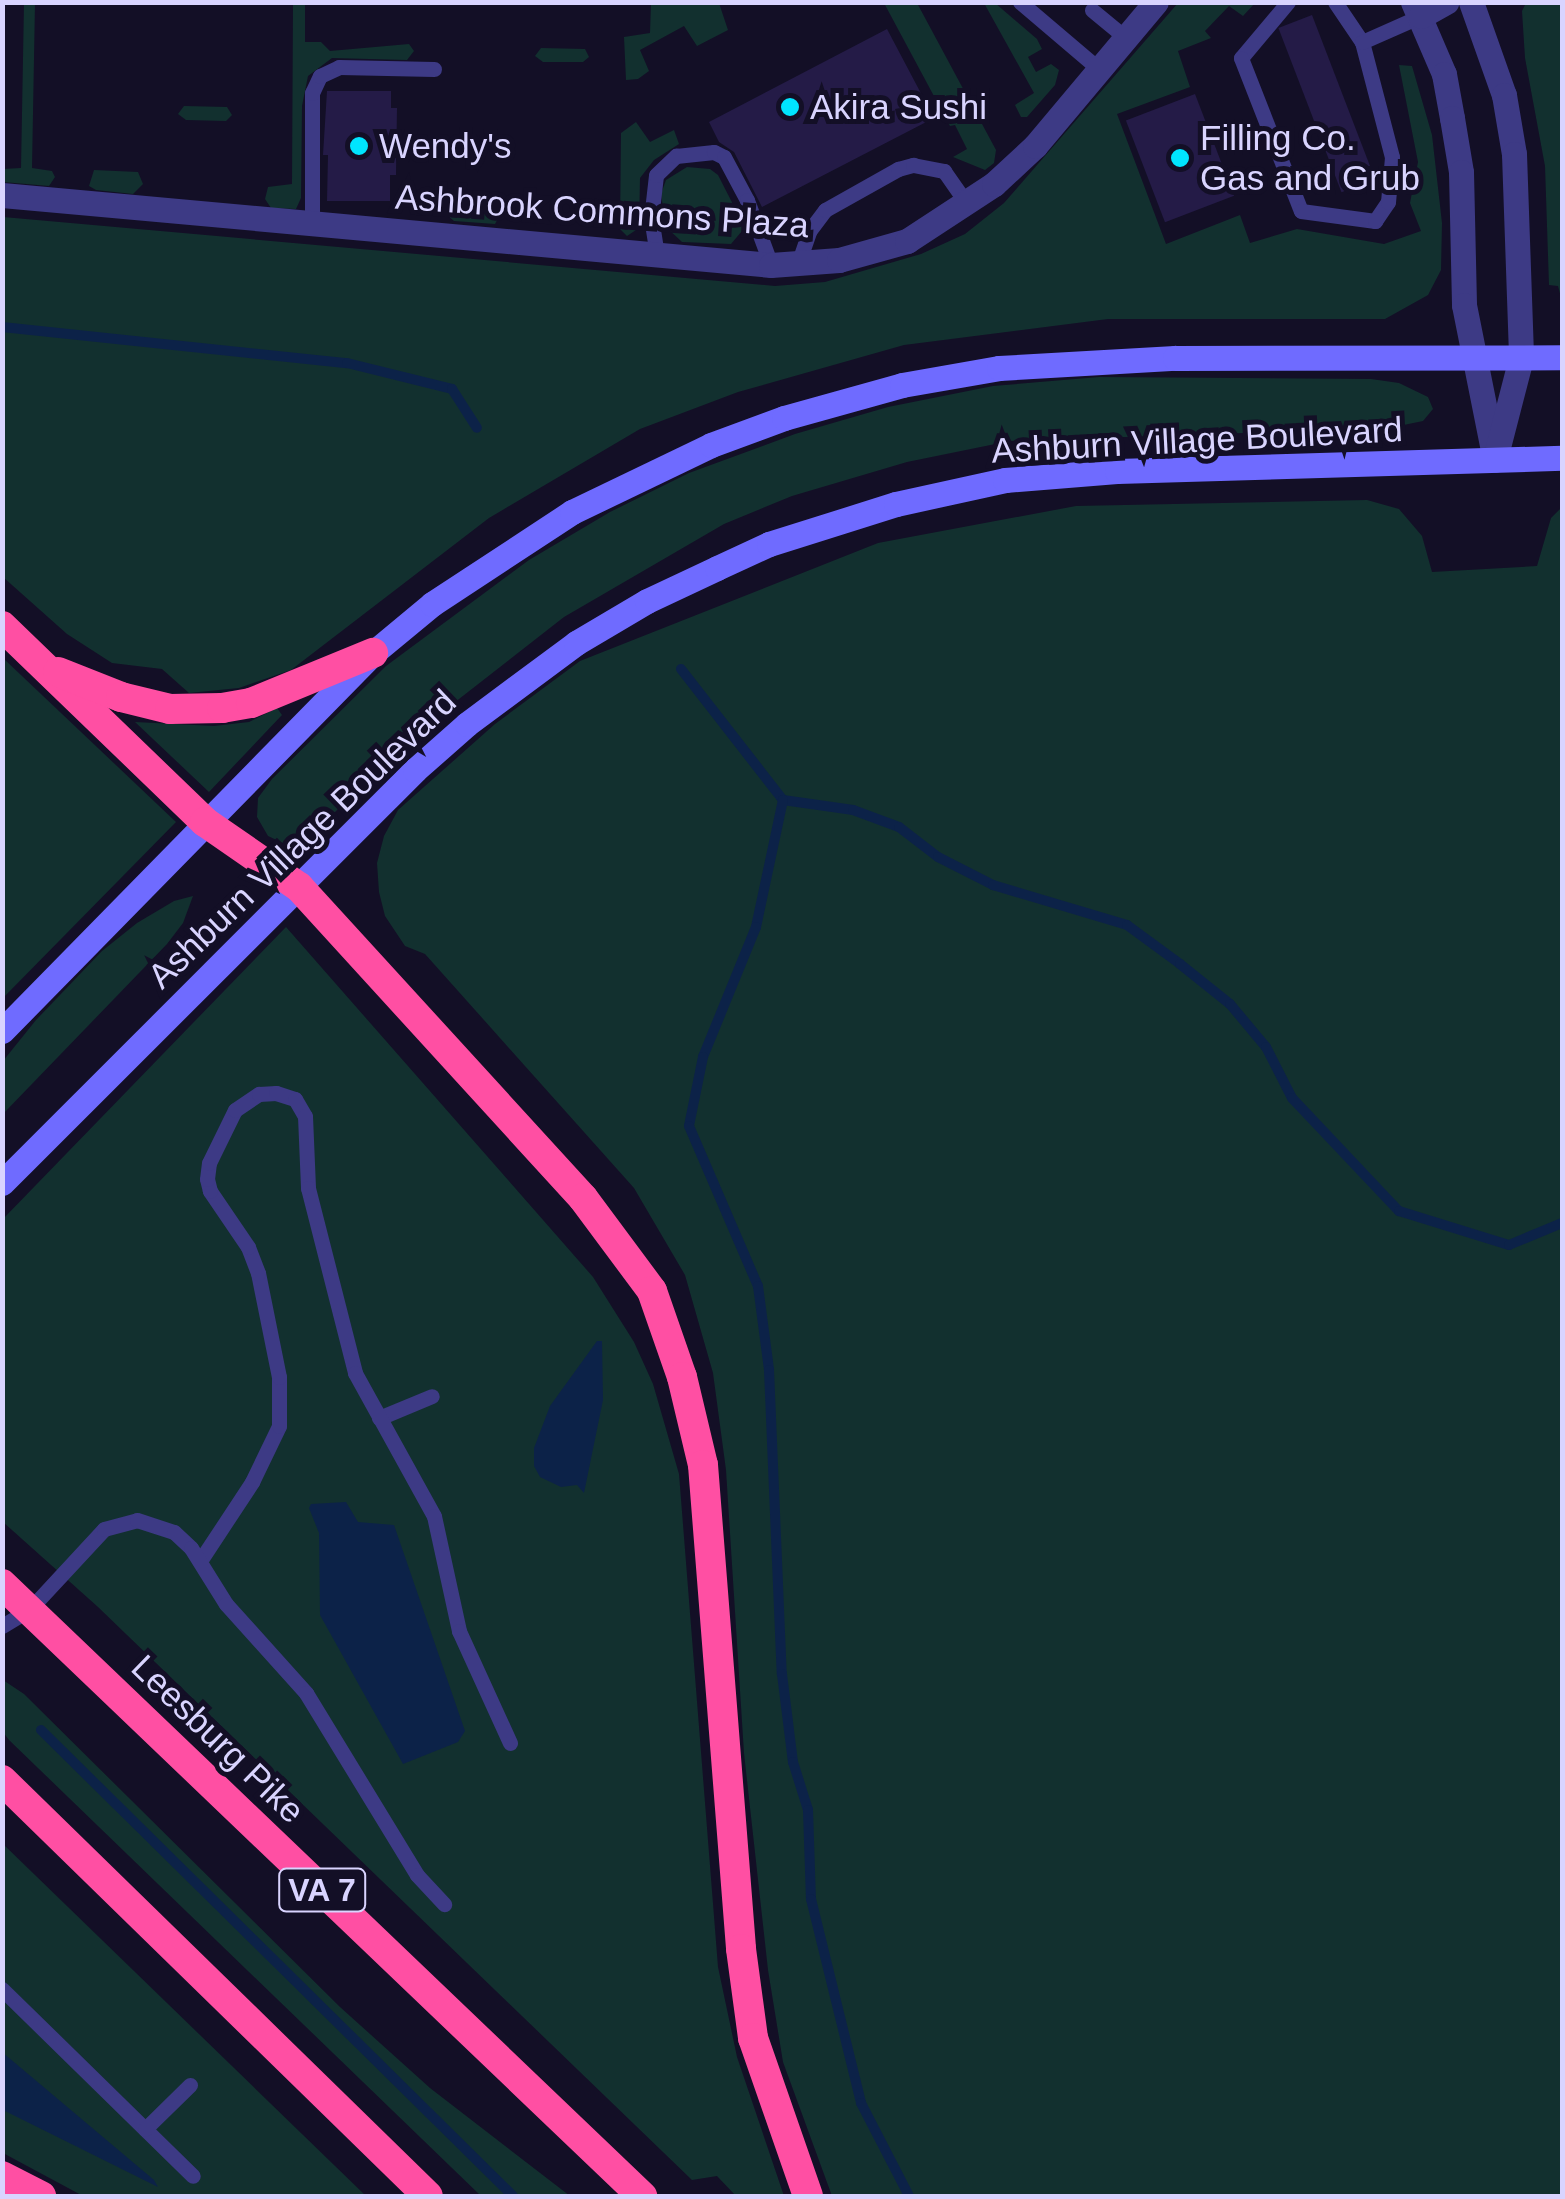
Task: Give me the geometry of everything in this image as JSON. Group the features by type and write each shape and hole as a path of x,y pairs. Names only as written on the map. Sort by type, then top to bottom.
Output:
{"highway":[{"path":"2,626 206,822 299,887 584,1198 652,1290 682,1377 702,1465 741,1949 753,2038 808,2196"},
{"path":"45,667 121,697 154,705 222,708 251,703 373,653"},
{"name":"Leesburg Pike","path":"2,1584 642,2196"},
{"path":"2,1780 428,2196"},
{"path":"2,2176 41,2196"}],"main road":[{"name":"Ashburn Village Boulevard","path":"2,1031 373,653 499,556 605,495 711,446 784,418 902,385 1085,360 1562,357"},
{"name":"Ashburn Village Boulevard","path":"2,1183 415,770 512,688 576,642 647,600 769,544 896,504 1005,480 1117,471 1562,458"}],"street":[{"name":"Ashbrook Commons Plaza","path":"2,195 784,264 839,260 907,241 967,204 1035,146 1156,2"},
{"path":"1446,2 1416,9 1444,74 1461,172 1464,305 1495,460"},
{"path":"1471,2 1504,95 1514,154 1521,358 1495,460"}],"lane":[{"path":"1020,2 1100,70"},
{"path":"1288,2 1242,58 1301,211 1375,220 1388,202 1392,157 1362,42 1335,2"},
{"path":"1362,42 1416,9"},
{"path":"1092,10 1126,38"},
{"path":"312,223 312,93 320,76 339,68 434,69"},
{"path":"657,254 651,219 656,175 676,156 714,152 724,157 784,264 825,210 913,165 944,170 967,204"},
{"path":"200,1561 252,1482 279,1426 279,1377 258,1273 248,1246 206,1179 227,1122 241,1104 259,1094 287,1095 303,1109 308,1188 356,1373 434,1516 460,1632 510,1743"},
{"path":"379,1418 432,1396"},
{"path":"2,1626 29,1610 98,1534 121,1521 145,1521 167,1529 186,1541 226,1604 306,1693 417,1875 444,1904"},
{"path":"2,1989 193,2176"},
{"path":"145,2130 190,2086"}],"green space":[{"path":"24,3 35,3 32,168 52,171 55,177 49,186 3,182 3,169 21,168"},
{"path":"293,3 305,3 305,42 321,42 330,51 409,44 414,51 407,60 332,58 308,76 302,106 301,198 296,209 271,208 265,199 268,187 292,184"},
{"path":"651,3 719,3 728,30 697,46 684,26 640,50 649,71 638,79 626,80 624,37 650,33"},
{"path":"884,3 917,3 996,150 994,163 985,170 953,157 967,149 955,125 950,126"},
{"path":"984,3 995,3 1037,39 1042,49 1028,57 1036,72 1051,64 1059,70 1055,85 1027,117 1021,117 1015,105 1034,93"},
{"path":"1178,3 1255,3 1243,16 1229,6 1205,31 1211,38 1178,51 1190,87 1117,114 1166,244 1240,215 1250,243 1297,229 1384,244 1421,231 1410,203 1418,162 1399,65 1412,66 1432,135 1442,223 1441,270 1428,295 1385,319 1108,319 904,345 738,392 640,429 489,518 291,670 239,688 189,693 162,669 112,663 67,634 3,577 3,217 775,286 825,282 921,254 965,234 1004,203"},
{"path":"1526,3 1562,3 1562,301 1558,286 1549,285 1545,166 1525,58 1522,11"},
{"path":"541,48 585,49 589,57 583,62 543,62 535,56"},
{"path":"184,106 227,107 232,115 226,121 186,120 178,114"},
{"path":"636,122 650,142 674,130 679,144 654,160 640,178 639,228 627,236 620,229 621,133"},
{"path":"687,167 710,169 718,175 741,220 742,231 731,244 682,242 666,227 661,194 666,180"},
{"path":"94,170 138,172 143,184 133,194 96,190 89,186"},
{"path":"453,207 495,208 501,213 495,224 454,221 446,214"},
{"path":"1099,377 1371,379 1399,383 1428,397 1433,409 1423,421 1389,428 1010,441 907,462 792,496 724,524 564,617 409,738 311,836 283,843 268,836 257,817 258,798 272,779 386,666 529,560 610,512 689,473 795,434 888,407 993,386"},
{"path":"1367,500 1399,509 1422,536 1432,572 1537,566 1551,518 1562,507 1562,2196 832,2196 783,2062 768,1970 744,1753 726,1470 713,1373 685,1275 634,1188 425,954 405,946 385,916 379,892 377,863 384,836 398,810 495,724 580,661 878,543 1076,506"},
{"path":"3,658 176,822 2,998"},
{"path":"277,708 282,715 209,792 135,722 214,726 249,722"},
{"path":"193,896 183,923 167,944 3,1114 3,1061 36,1020 102,951 137,923 174,901"},
{"path":"286,927 593,1277 634,1342 653,1384 679,1474 718,1967 737,2057 784,2196 736,2196 717,2176 692,2180 98,1607 3,1522 3,1219"},
{"path":"3,1680 24,1694 340,2007 430,2088 570,2196 481,2196 9,1740 3,1732"},
{"path":"2,1843 366,2196 83,2196 3,2153"}],"water":[{"path":"597,1341 602,1341 603,1400 584,1493 577,1485 561,1487 540,1477 534,1466 534,1448 550,1406"},
{"path":"346,1502 358,1522 394,1525 465,1731 458,1742 403,1764 320,1615 319,1533 309,1508 311,1504"},
{"path":"2,2052 154,2180 158,2187 3,2110"}],"building":[{"path":"1312,15 1375,179 1341,192 1278,28"},
{"path":"887,29 934,118 762,207 734,152 719,142 709,122"},
{"name":"Wendy's","path":"327,91 391,91 391,108 397,108 396,175 390,175 390,201 327,201 328,155 323,155"},
{"name":"Filling Co. Gas and Grub","path":"1195,94 1234,196 1165,222 1126,121"}],"waterway":[{"path":"2,327 347,363 452,389 477,428"},
{"path":"681,669 783,800 853,810 899,827 938,857 993,885 1127,925 1180,964 1230,1004 1266,1047 1292,1098 1399,1211 1509,1245 1562,1223"},
{"path":"783,800 756,927 703,1057 689,1126 758,1286 769,1370 782,1674 793,1762 808,1810 811,1899 861,2103 909,2196"},
{"path":"41,1730 513,2196"}],"place":[{"name":"Akira Sushi","path":"790,107"},
{"name":"Wendy's","path":"359,146"},
{"name":"Filling Co. Gas and Grub","path":"1180,158"}]}
